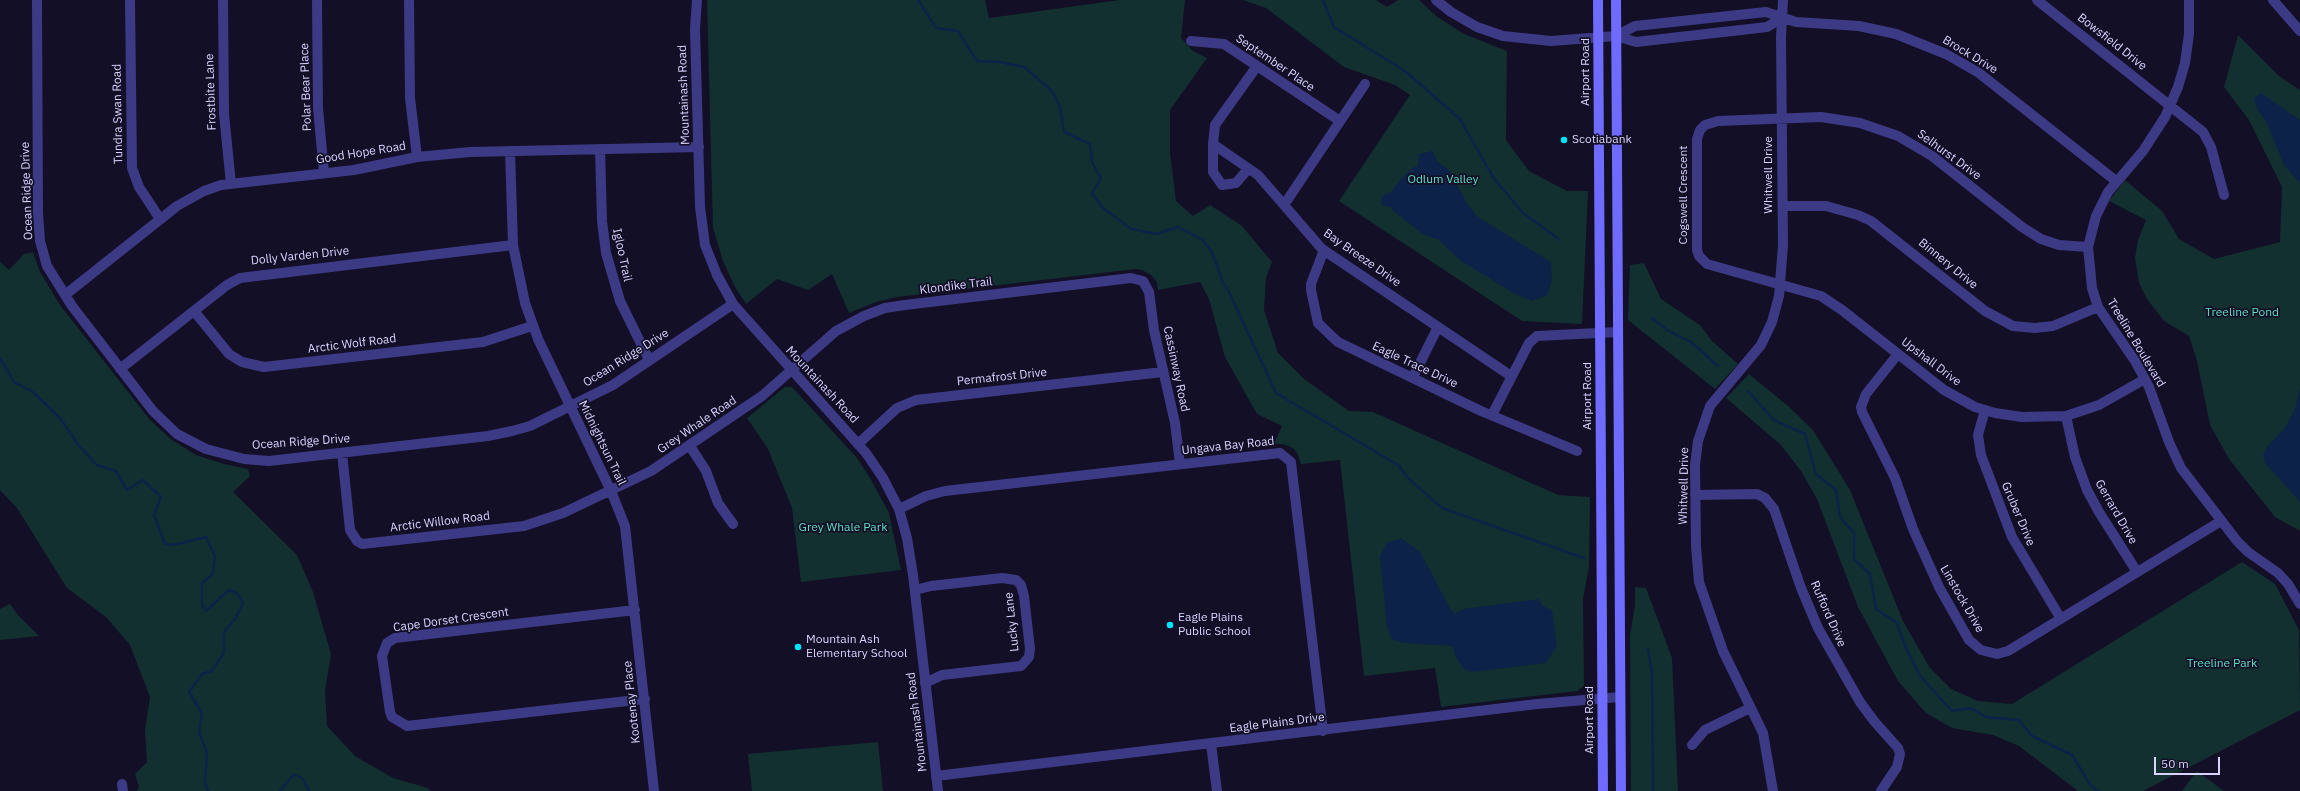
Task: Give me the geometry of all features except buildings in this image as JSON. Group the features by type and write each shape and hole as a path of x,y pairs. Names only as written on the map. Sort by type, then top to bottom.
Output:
{"main road":[{"name":"Airport Road","path":"1598,0 1603,791"},
{"path":"1616,0 1621,791"}],"street":[{"name":"Ocean Ridge Drive","path":"36,0 40,241 50,273 64,295 120,369 161,419 177,434 206,449 230,457 257,460 342,453 500,434 530,426 613,385 732,304"},
{"name":"Tundra Swan Road","path":"130,0 132,168 139,187 160,219"},
{"name":"Frostbite Lane","path":"223,0 224,114 232,184"},
{"name":"Polar Bear Place","path":"316,0 318,108 324,173"},
{"path":"409,0 410,98 417,157"},
{"name":"Mountainash Road","path":"697,0 695,29 700,207 703,235 712,264 732,304 858,444 881,473 899,509 907,538 915,590 938,791"},
{"name":"Brock Drive","path":"1436,0 1465,21 1503,36 1551,41 1616,36 1635,26 1766,12 1796,22 1845,24 1886,31 1906,37 1946,54 1995,85 2116,181"},
{"name":"Whitwell Drive","path":"1773,791 1766,744 1723,651 1699,582 1695,495 1696,450 1704,420 1720,392 1754,356 1761,345 1777,306 1781,284 1783,0"},
{"name":"Bowsfield Drive","path":"2037,0 2197,126 2208,139 2224,195"},
{"name":"Treeline Boulevard","path":"2189,0 2190,22 2186,56 2178,87 2170,105 2148,144 2116,181 2099,208 2088,247 2090,275 2098,307 2145,379 2159,409 2177,460 2187,477 2242,547 2283,578 2300,604"},
{"path":"2273,0 2300,31"},
{"name":"Brock Drive","path":"1616,36 1636,42 1767,27 1782,18"},
{"name":"September Place","path":"1191,41 1224,44 1340,121"},
{"path":"1248,169 1236,183 1222,185 1213,172 1213,144 1215,125 1257,66"},
{"path":"1284,204 1365,84"},
{"name":"Selhurst Drive","path":"1782,117 1840,119 1871,126 1898,136 1932,156 2034,235 2059,245 2088,247"},
{"name":"Cogswell Crescent","path":"1781,284 1707,264 1699,256 1697,139 1700,130 1710,122 1782,117"},
{"name":"Bay Breeze Drive","path":"1213,144 1258,175 1284,204 1315,243 1511,376"},
{"name":"Good Hope Road","path":"64,295 177,206 204,191 232,184 354,170 417,157 470,152 699,147"},
{"name":"Igloo Trail","path":"600,149 602,221 606,254 620,301 649,360"},
{"name":"Midnightsun Trail","path":"510,151 513,245 522,291 532,326 611,491 626,526 635,610"},
{"name":"Binnery Drive","path":"1782,206 1826,206 1858,215 1871,221 1885,230 1985,311 2013,326 2035,328 2053,326 2098,307"},
{"name":"Dolly Varden Drive","path":"120,369 227,285 247,275 513,245"},
{"name":"Eagle Trace Drive","path":"1324,250 1311,284 1320,326 1342,346 1413,377 1492,415 1577,451"},
{"name":"Klondike Trail","path":"791,371 841,329 856,319 885,308 1131,278 1144,281"},
{"name":"Cassinway Road","path":"1144,281 1149,292 1154,330 1175,423 1180,464"},
{"name":"Upshall Drive","path":"1781,284 1813,293 1827,300 1944,390 1985,410 2022,417 2066,416 2099,405 2145,379"},
{"name":"Arctic Wolf Road","path":"194,311 230,354 242,362 264,367 483,342 532,326"},
{"path":"1413,377 1438,326"},
{"path":"1492,415 1529,343 1537,336 1618,332"},
{"name":"Linstock Drive","path":"1898,354 1862,400 1862,412 1895,478 1913,529 1930,568 1966,634 1973,644 1981,650 2002,654 2221,521"},
{"name":"Grey Whale Road","path":"611,491 651,471 690,446 762,396 791,371"},
{"name":"Permafrost Drive","path":"858,444 897,408 916,400 1163,372"},
{"name":"Gruber Drive","path":"1985,410 1978,435 1981,455 2012,537 2061,619"},
{"name":"Gerrard Drive","path":"2066,416 2075,456 2087,490 2102,518 2137,572"},
{"path":"690,446 708,476 718,503 733,524"},
{"name":"Arctic Willow Road","path":"342,453 350,530 357,541 362,544 524,526 563,514 611,491"},
{"name":"Ungava Bay Road","path":"899,509 926,496 944,491 1280,453 1291,462 1323,731"},
{"name":"Rufford Drive","path":"1695,495 1757,494 1770,503 1782,530 1808,608 1834,660 1860,702 1874,721 1898,748 1900,754 1897,766 1881,791"},
{"name":"Lucky Lane","path":"915,590 932,586 1002,578 1016,580 1021,585 1024,596 1029,641 1029,657 1021,666 942,675 925,683"},
{"name":"Kootenay Place","path":"635,610 654,791"},
{"name":"Cape Dorset Crescent","path":"635,610 395,638 387,643 382,656 390,712 392,717 407,726 645,699"},
{"name":"Eagle Plains Drive","path":"936,776 1620,697"},
{"path":"1692,745 1705,730 1750,708"},
{"path":"1211,744 1217,791"}],"green space":[{"path":"707,0 985,0 989,18 1120,0 1185,0 1181,38 1193,51 1207,58 1170,110 1170,153 1176,201 1193,216 1210,205 1242,226 1272,262 1266,278 1264,310 1278,353 1304,379 1349,411 1373,412 1558,495 1590,497 1589,567 1583,599 1584,686 1577,691 1441,707 1435,668 1364,676 1340,460 1301,464 1297,453 1293,448 1283,444 1274,444 1282,426 1257,414 1225,357 1209,299 1200,282 1158,290 1157,282 1151,275 1142,270 1136,269 897,297 876,302 849,313 832,274 808,290 777,279 746,304 735,287 723,261 713,228"},
{"name":"Odlum Valley","path":"1243,0 1376,0 1387,7 1398,0 1419,0 1436,16 1464,34 1507,51 1506,140 1529,171 1567,191 1588,191 1582,324 1522,321 1339,201 1410,95 1395,85 1344,67 1266,8"},
{"name":"Treeline Pond","path":"2238,35 2279,76 2300,90 2300,531 2275,517 2229,459 2210,425 2197,361 2189,336 2164,321 2147,299 2139,283 2135,258 2138,240 2146,220 2109,201 2125,180 2162,211 2179,239 2214,259 2280,242 2282,187 2249,120 2224,87"},
{"path":"33,252 40,272 60,305 150,420 172,440 196,455 224,464 248,469 250,476 233,492 297,555 313,592 331,654 325,691 327,726 355,756 393,778 428,788 430,791 137,791 139,787 135,774 147,762 145,730 150,697 130,645 106,617 67,588 17,508 0,490 0,262 9,270 24,254"},
{"path":"1644,263 1661,299 1700,325 1712,341 1738,364 1715,389 1628,320 1630,265"},
{"name":"Treeline Park","path":"1749,374 1788,406 1813,430 1850,490 1903,621 1930,668 1951,689 1978,701 2012,704 2242,562 2275,584 2299,630 2300,710 2143,791 2078,791 2019,746 1993,735 1952,728 1926,713 1898,681 1858,607 1817,499 1801,471 1780,444 1726,398"},
{"name":"Grey Whale Park","path":"785,387 792,387 857,458 870,478 889,513 901,570 801,582 792,508 768,449 747,418"},
{"path":"1635,587 1646,588 1672,658 1678,791 1631,791 1630,635 1635,605"},
{"path":"10,604 18,615 39,636 0,640 0,609"},
{"path":"878,742 883,791 752,791 748,754"},
{"path":"2197,771 2224,791 2182,791"}],"water":[{"path":"2261,93 2300,120 2300,183 2284,165 2266,121 2257,109 2254,98"},
{"path":"1432,151 1438,162 1449,170 1468,205 1478,217 1551,262 1552,281 1547,295 1532,301 1515,294 1461,261 1439,240 1423,234 1392,210 1391,207 1382,206 1381,197 1391,192 1401,179 1414,167 1418,167 1419,154"},
{"path":"2300,388 2300,502 2265,463 2263,455 2267,447 2285,428 2295,409"},
{"path":"1401,538 1420,552 1451,610 1455,614 1463,609 1539,599 1542,606 1552,610 1557,646 1546,663 1471,672 1463,668 1455,656 1453,646 1403,643 1392,639 1387,628 1380,556 1387,543"}],"waterway":[{"path":"918,0 936,28 958,31 977,61 1000,62 1024,67 1052,91 1060,107 1064,132 1090,144 1092,162 1101,179 1092,193 1103,208 1131,229 1156,234 1178,227 1203,240 1212,252 1223,283 1227,288 1276,393 1398,465 1408,478 1442,508 1584,558"},
{"path":"1323,0 1334,27 1405,71 1460,119 1493,177 1523,213 1560,240"},
{"path":"1652,318 1667,330 1691,342 1718,366"},
{"path":"0,358 14,382 33,392 60,418 79,446 97,465 116,471 127,490 143,480 161,497 154,515 165,544 174,545 206,537 215,556 213,574 202,583 202,605 206,611 229,590 237,593 243,603 235,619 224,632 224,652 212,671 202,674 189,692 202,713 199,732 207,753 205,783 208,791"},
{"path":"1748,391 1774,420 1805,434 1816,474 1836,490 1840,517 1854,533 1854,559 1870,574 1876,609 1897,623 1905,646 1920,676 1952,711 1970,708 1986,717 2019,720 2032,736 2072,755 2091,786 2099,791"},
{"path":"1648,649 1652,673 1653,791"},
{"path":"280,791 294,774 303,779 309,791"}],"place":[{"name":"Scotiabank","path":"1564,140"},
{"name":"Eagle Plains Public School","path":"1170,625"},
{"name":"Mountain Ash Elementary School","path":"798,647"}]}
